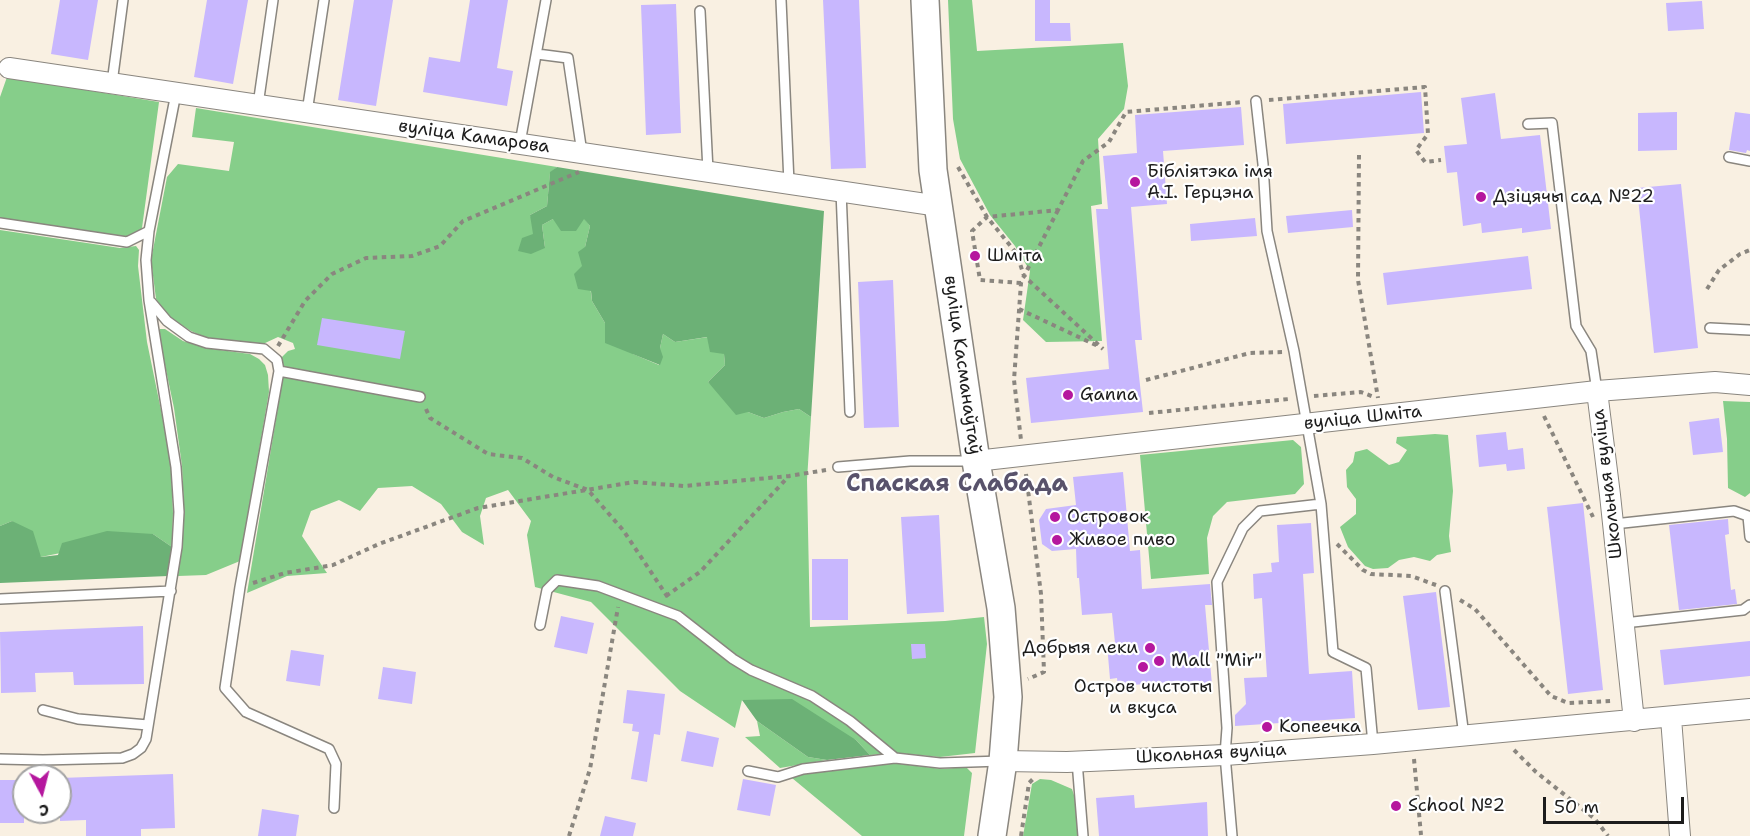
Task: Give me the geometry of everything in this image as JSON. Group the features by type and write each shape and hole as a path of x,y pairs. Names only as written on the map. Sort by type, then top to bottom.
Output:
{"main road":[{"name":"вуліца Касманаўтаў","path":"926,0 933,170 976,461 1001,608 1008,697 1003,761 993,836"}],"street":[{"name":"вуліца Камарова","path":"4,67 520,143 581,162 708,171 939,206"},
{"name":"вуліца Шміта","path":"976,461 1597,391 1715,382 1750,385"},
{"name":"Школьная вуліца","path":"1597,391 1605,525 1624,623 1634,721"},
{"name":"Школьная вуліца","path":"1003,761 1077,761 1225,755 1750,710"},
{"path":"1671,718 1680,836"}],"lane":[{"path":"112,83 123,0"},
{"path":"258,105 273,0"},
{"path":"307,112 324,0"},
{"path":"520,143 546,0"},
{"path":"781,0 789,183"},
{"path":"700,11 708,171"},
{"path":"537,54 568,58 581,162"},
{"path":"0,759 122,758 141,748 146,739 171,591 179,512 176,467 149,300 146,260 149,231 177,93"},
{"path":"1256,101 1268,231 1294,351 1321,504 1333,652 1366,668 1373,744"},
{"path":"1528,124 1552,123 1576,326 1591,351 1597,391"},
{"path":"1729,157 1750,161"},
{"path":"841,191 850,412"},
{"path":"0,223 127,242 149,231"},
{"path":"149,300 167,321 189,337 207,343 264,349 277,360 279,371 240,587 225,688 246,712 329,749 336,764 334,808"},
{"path":"1710,328 1750,330"},
{"path":"279,371 420,397"},
{"path":"838,467 910,461 976,461"},
{"path":"1232,836 1225,755 1227,728 1217,582 1243,528 1260,511 1321,504"},
{"path":"1605,525 1734,511 1748,516 1750,537"},
{"path":"540,625 547,591 557,580 597,586 620,594 678,616 733,659 751,670 812,696 850,721 895,758"},
{"path":"0,599 171,591"},
{"path":"1445,591 1464,736"},
{"path":"1624,623 1743,610 1750,605"},
{"path":"43,710 78,718 148,724"},
{"path":"747,771 778,777 802,769 895,758 940,763 1003,761"},
{"path":"1077,761 1083,836"}],"path":[{"path":"1027,688 1028,678 1044,672 1041,594 1014,380 1021,283 1083,161 1108,142 1126,112 1425,87 1428,134 1416,150 1425,162 1441,160"},
{"path":"1359,155 1358,279 1378,399"},
{"path":"272,356 305,301 332,274 366,258 412,256 440,246 463,220 581,162"},
{"path":"958,167 987,217 1017,254 1024,276 1103,349 1019,309"},
{"path":"1021,283 980,280 972,231 987,217 1058,210"},
{"path":"1707,289 1719,270 1740,254 1750,250"},
{"path":"1146,380 1250,353 1294,351"},
{"path":"420,397 430,418 488,454 522,458 553,477 588,490 623,530 667,594 678,616"},
{"path":"1538,398 1541,410 1605,525"},
{"path":"240,587 285,573 333,565 379,544 478,508 634,482 684,486 789,476 838,467"},
{"path":"662,610 667,594 700,572 789,476"},
{"path":"1323,528 1363,570 1371,574 1411,576 1433,583 1474,609 1551,696 1568,703 1615,701"},
{"path":"569,836 590,769 620,594"},
{"path":"1412,740 1420,835"},
{"path":"1511,747 1536,772 1596,819 1608,836"},
{"path":"1021,836 1029,783 1034,779 1035,761"}],"green space":[{"path":"948,0 972,0 977,51 1123,43 1128,86 1124,109 1098,139 1102,204 1091,206 1102,341 1046,342 1023,320 1030,271 1015,246 990,215 960,159 953,119"},
{"path":"7,77 159,102 142,228 137,234 122,238 0,220 0,97"},
{"path":"196,108 557,167 550,173 547,206 530,215 545,248 542,225 553,219 584,218 590,226 585,247 592,301 605,323 633,354 659,365 663,334 675,342 708,337 724,354 725,365 708,382 748,412 764,418 799,409 811,417 807,480 810,627 984,617 987,644 975,753 940,757 897,753 870,755 856,740 742,700 735,728 680,691 591,602 535,587 527,535 531,521 508,490 486,498 480,516 484,545 462,532 441,504 412,486 378,488 360,511 339,500 311,511 302,536 327,573 287,576 247,593 281,389 280,359 288,351 295,349 293,343 278,337 263,344 207,338 169,317 156,299 151,260 167,177 178,164 229,171 234,142 192,137"},
{"path":"557,167 824,211 811,417 799,409 764,418 748,412 736,415 708,382 725,365 724,354 710,352 707,337 675,342 663,334 660,348 663,357 660,365 605,343 605,323 592,301 591,291 578,289 574,274 582,266 578,252 585,247 590,226 584,219 576,231 561,231 553,219 542,225 545,248 531,254 518,251 522,238 533,234 530,215 547,206 550,172"},
{"path":"0,230 120,248 136,246 139,250 138,266 147,342 171,468 172,547 153,534 41,557 12,521 0,526"},
{"path":"160,329 165,329 183,341 205,348 250,354 265,365 268,375 269,392 240,561 206,575 178,576 184,511 182,466 174,408 158,332"},
{"path":"1723,401 1750,402 1750,493 1745,497 1728,488 1727,439"},
{"path":"1448,435 1453,491 1449,536 1451,552 1437,555 1430,561 1414,557 1399,560 1388,568 1373,569 1365,566 1348,547 1340,527 1356,514 1356,499 1347,487 1346,470 1353,462 1355,452 1367,449 1389,465 1399,462 1407,450 1396,443 1397,437"},
{"path":"1293,440 1301,447 1304,484 1295,494 1227,502 1213,516 1207,538 1209,574 1151,579 1140,455"},
{"path":"12,521 33,531 41,557 58,555 62,543 107,531 153,534 172,547 168,576 0,583 0,526"},
{"path":"792,699 856,740 870,755 827,760 808,757 757,721 742,700"},
{"path":"757,721 808,757 827,760 780,768 745,737 760,736"},
{"path":"892,763 942,769 966,767 972,773 964,836 862,836 792,778 803,772"},
{"path":"1040,779 1051,780 1072,789 1075,798 1078,836 1023,836 1032,784"}],"building":[{"path":"60,0 98,0 88,60 51,54"},
{"path":"207,0 248,0 233,84 194,77"},
{"path":"354,0 393,0 376,106 338,100"},
{"path":"470,0 508,0 497,68 513,71 507,106 423,92 429,57 460,62"},
{"path":"823,0 859,0 866,168 831,169"},
{"path":"1035,0 1050,0 1050,23 1070,23 1071,41 1035,41"},
{"path":"1702,1 1704,29 1668,31 1666,3"},
{"path":"676,4 681,133 646,135 641,5"},
{"path":"1421,92 1424,133 1286,144 1283,104"},
{"path":"1495,93 1501,139 1540,135 1551,229 1522,233 1522,228 1482,233 1481,223 1463,226 1457,172 1447,173 1444,146 1467,144 1461,98"},
{"path":"1241,107 1244,145 1163,151 1167,204 1131,207 1142,340 1135,340 1143,412 1031,423 1026,378 1109,369 1096,209 1108,209 1103,156 1137,153 1135,115"},
{"path":"1677,112 1677,150 1638,151 1638,113"},
{"path":"1735,112 1750,114 1750,151 1747,150 1746,153 1729,150"},
{"path":"1681,184 1698,348 1654,353 1637,188"},
{"path":"1352,210 1353,227 1288,233 1286,216"},
{"path":"1255,218 1257,236 1191,241 1190,224"},
{"path":"1528,256 1532,289 1387,305 1383,273"},
{"path":"893,280 899,427 864,428 858,282"},
{"path":"322,318 405,331 400,359 317,345"},
{"path":"1719,418 1723,452 1693,455 1689,422"},
{"path":"1506,432 1508,450 1523,448 1525,469 1507,471 1506,464 1479,467 1476,435"},
{"path":"1123,472 1130,551 1140,550 1142,589 1210,584 1212,605 1205,605 1212,685 1173,688 1173,682 1118,686 1117,678 1110,679 1107,644 1115,643 1112,613 1082,615 1076,549 1052,551 1042,544 1039,520 1046,509 1076,505 1073,477"},
{"path":"1583,503 1603,690 1568,694 1547,507"},
{"path":"939,515 944,612 907,614 901,517"},
{"path":"1728,519 1729,534 1725,535 1731,590 1735,589 1737,604 1679,610 1669,525"},
{"path":"1311,523 1314,573 1303,574 1309,674 1352,671 1355,718 1235,726 1235,715 1246,704 1244,678 1267,677 1262,598 1254,599 1253,574 1272,572 1271,563 1279,562 1277,525"},
{"path":"812,559 848,559 848,620 812,620"},
{"path":"1436,592 1450,707 1418,710 1403,596"},
{"path":"561,616 594,623 587,654 554,647"},
{"path":"143,626 144,684 74,685 73,672 35,673 36,692 1,693 0,632"},
{"path":"1750,641 1750,676 1664,685 1660,650"},
{"path":"911,644 925,644 926,658 912,659"},
{"path":"291,650 324,655 320,686 286,681"},
{"path":"383,667 416,672 412,704 378,699"},
{"path":"627,690 665,694 660,735 654,734 647,782 631,779 639,732 632,731 633,724 623,723"},
{"path":"687,731 719,738 713,767 681,761"},
{"path":"173,774 175,828 141,829 141,836 86,836 86,820 72,821 72,778"},
{"path":"743,779 776,785 770,816 737,810"},
{"path":"0,780 12,780 12,823 0,823"},
{"path":"1134,795 1135,808 1207,802 1208,836 1099,836 1096,798"},
{"path":"262,809 299,815 296,836 258,836"},
{"path":"605,816 636,823 633,836 600,836"}],"place":[{"name":"Бібліятэка імя А.І. Герцэна","path":"1135,182"},
{"name":"Дзіцячы сад №22","path":"1481,197"},
{"name":"Шміта","path":"975,256"},
{"name":"Ganna","path":"1068,395"},
{"name":"Островок","path":"1055,517"},
{"name":"Живое пиво","path":"1057,540"},
{"name":"Добрыя леки","path":"1150,648"},
{"name":"Mall \"Mir\"","path":"1159,661"},
{"name":"Остров чистоты и вкуса","path":"1143,667"},
{"name":"Копеечка","path":"1267,727"},
{"name":"School №2","path":"1396,806"}],"district":[{"name":"Спаская Слабада","path":"957,485"}]}
